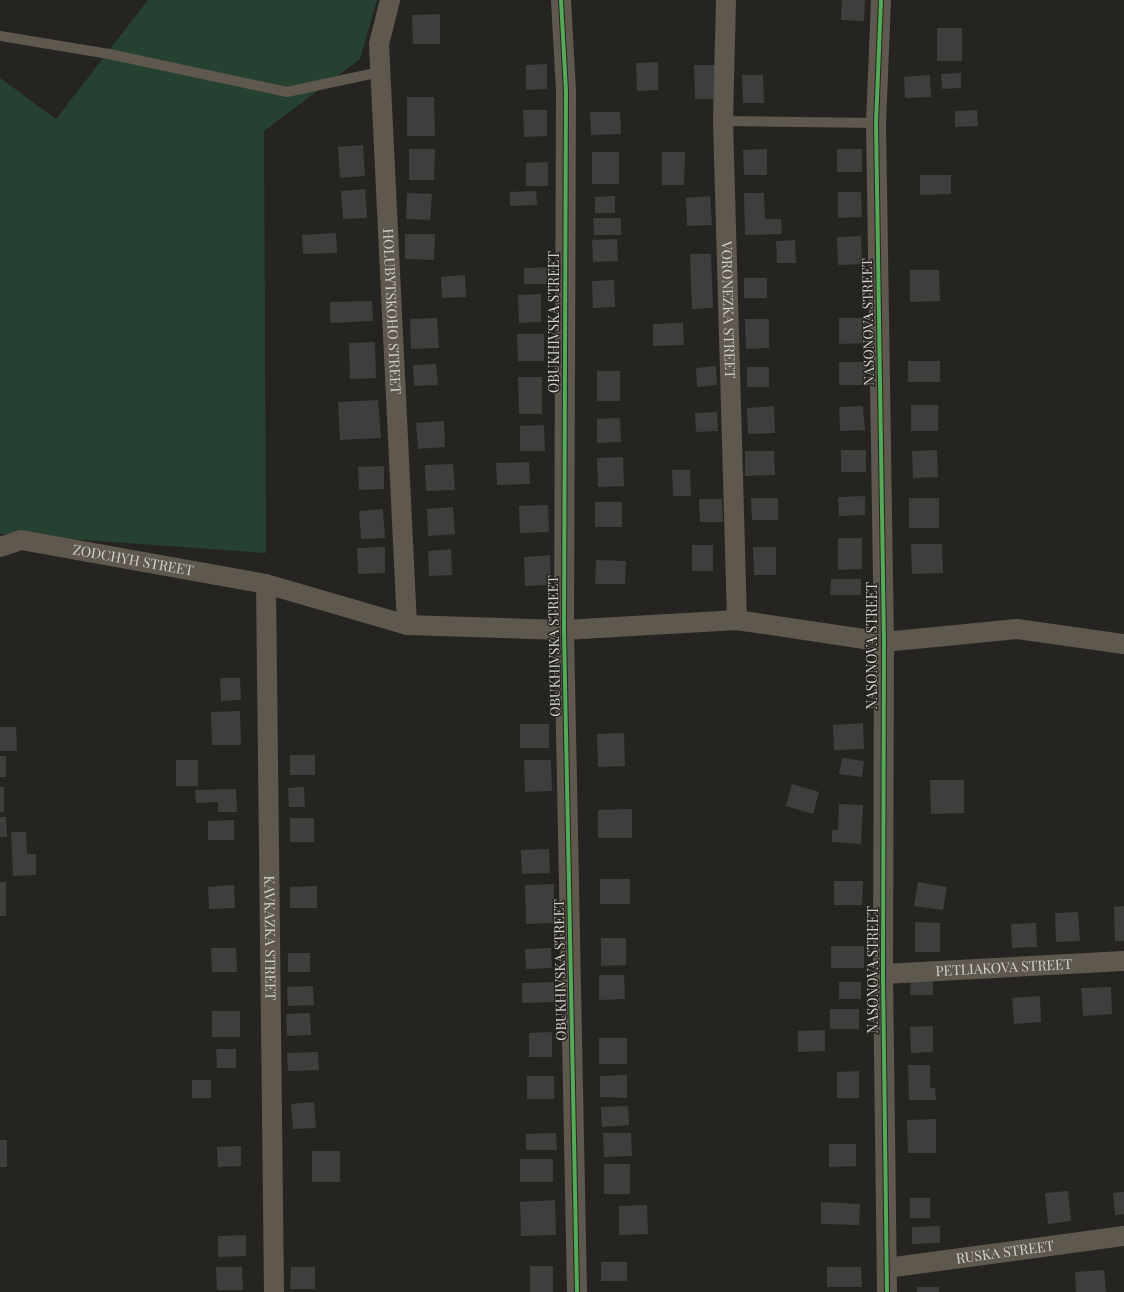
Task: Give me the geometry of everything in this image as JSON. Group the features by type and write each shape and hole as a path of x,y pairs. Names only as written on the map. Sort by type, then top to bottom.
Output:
{"street":[{"name":"HOLUBYTSKOHO STREET","path":"390,0 379,44 407,625"},
{"name":"OBUKHIVSKA STREET","path":"560,0 566,91 564,630 577,1292"},
{"name":"VORONEZKA STREET","path":"726,0 723,121 738,620"},
{"name":"NASONOVA STREET","path":"881,0 876,123 884,642 883,974 887,1292"},
{"name":"ZODCHYH STREET","path":"0,547 21,540 266,584 407,625 564,630 738,620 884,642 1017,629 1124,644"},
{"name":"KAVKAZKA STREET","path":"266,584 274,1292"},
{"name":"PETLIAKOVA STREET","path":"883,974 1124,961"},
{"name":"RUSKA STREET","path":"887,1268 1124,1236"}],"lane":[{"path":"0,36 109,54 288,92 380,72"},
{"path":"723,121 876,123"}],"green space":[{"path":"148,0 377,0 360,59 264,131 266,553 0,534 0,78 56,119"}],"building":[{"path":"842,0 865,0 864,21 841,20"},
{"path":"440,14 440,44 413,44 412,15"},
{"path":"937,28 962,28 962,61 937,61"},
{"path":"658,62 658,90 637,91 636,63"},
{"path":"547,64 547,89 526,90 526,65"},
{"path":"694,65 715,65 716,99 695,99"},
{"path":"961,73 961,88 942,89 941,74"},
{"path":"742,75 763,75 764,103 743,103"},
{"path":"930,75 931,97 905,98 904,77"},
{"path":"407,97 434,97 435,136 407,136"},
{"path":"523,110 547,110 547,136 524,137"},
{"path":"977,110 978,126 955,127 955,111"},
{"path":"590,112 620,112 621,134 591,135"},
{"path":"363,145 365,176 340,178 338,147"},
{"path":"409,149 435,149 434,180 409,180"},
{"path":"767,149 767,175 744,175 743,150"},
{"path":"837,149 862,149 862,172 837,172"},
{"path":"592,152 619,152 619,184 592,184"},
{"path":"662,152 685,152 684,185 662,185"},
{"path":"548,162 548,186 526,186 526,163"},
{"path":"920,175 951,175 951,194 920,195"},
{"path":"365,189 367,218 343,219 341,191"},
{"path":"536,191 537,205 510,206 510,192"},
{"path":"838,192 861,192 862,217 838,218"},
{"path":"407,193 432,194 430,220 406,219"},
{"path":"744,193 764,193 765,219 781,219 782,234 745,235"},
{"path":"615,196 615,213 595,213 595,197"},
{"path":"710,196 712,225 687,226 686,198"},
{"path":"593,218 621,218 621,235 594,235"},
{"path":"336,233 337,253 303,254 302,235"},
{"path":"405,234 435,234 434,260 405,259"},
{"path":"861,236 862,264 838,265 837,237"},
{"path":"617,239 618,261 593,262 592,240"},
{"path":"795,240 796,263 777,263 776,241"},
{"path":"690,254 711,254 713,308 692,309"},
{"path":"556,267 556,284 524,284 524,268"},
{"path":"910,270 939,270 940,301 910,302"},
{"path":"465,275 466,297 442,298 441,277"},
{"path":"744,278 767,278 767,298 744,298"},
{"path":"614,280 615,307 593,308 592,281"},
{"path":"541,294 541,322 519,323 518,295"},
{"path":"372,301 373,321 330,323 330,302"},
{"path":"437,318 439,348 411,349 410,319"},
{"path":"839,318 866,318 866,343 839,344"},
{"path":"745,319 769,319 769,348 746,349"},
{"path":"683,323 684,345 653,346 653,324"},
{"path":"517,334 544,334 544,361 518,361"},
{"path":"375,342 376,378 350,379 349,343"},
{"path":"908,361 940,361 940,382 908,382"},
{"path":"839,362 866,362 866,385 839,385"},
{"path":"436,364 438,385 414,386 413,365"},
{"path":"716,366 717,385 697,387 696,368"},
{"path":"747,367 769,367 769,387 747,387"},
{"path":"597,371 620,371 620,401 597,401"},
{"path":"518,377 542,377 542,414 519,414"},
{"path":"378,400 381,438 340,440 338,402"},
{"path":"911,405 938,405 938,431 911,431"},
{"path":"774,406 775,433 748,434 747,408"},
{"path":"863,406 865,430 840,431 839,407"},
{"path":"717,412 718,431 696,432 695,413"},
{"path":"620,418 621,442 597,443 597,419"},
{"path":"444,421 445,447 418,449 416,423"},
{"path":"544,425 545,451 520,451 520,426"},
{"path":"841,450 866,450 866,472 841,472"},
{"path":"937,450 938,477 913,478 912,451"},
{"path":"745,451 774,451 775,475 745,476"},
{"path":"623,457 624,486 598,487 597,458"},
{"path":"529,462 530,484 497,485 496,463"},
{"path":"453,464 455,490 426,491 425,465"},
{"path":"384,466 384,489 359,490 358,467"},
{"path":"672,470 690,470 691,496 673,496"},
{"path":"865,496 865,515 839,516 838,497"},
{"path":"751,498 778,498 778,520 752,520"},
{"path":"909,498 939,498 939,528 909,528"},
{"path":"699,499 722,499 723,522 700,522"},
{"path":"595,502 622,502 622,527 595,527"},
{"path":"548,505 549,532 520,533 519,506"},
{"path":"453,507 455,534 428,536 427,509"},
{"path":"383,509 385,538 361,539 359,511"},
{"path":"838,538 862,538 862,569 838,570"},
{"path":"911,544 942,544 943,573 912,574"},
{"path":"692,545 713,545 713,571 692,571"},
{"path":"385,547 385,573 358,574 357,548"},
{"path":"753,547 776,547 776,575 754,575"},
{"path":"451,549 452,575 429,576 428,551"},
{"path":"550,555 551,585 525,586 524,557"},
{"path":"596,560 626,561 625,584 595,584"},
{"path":"831,579 861,579 861,595 830,595"},
{"path":"220,678 240,678 241,700 221,701"},
{"path":"240,711 241,745 212,745 211,712"},
{"path":"863,723 864,749 834,750 833,725"},
{"path":"520,724 549,724 549,748 520,748"},
{"path":"0,727 16,727 17,751 0,751"},
{"path":"624,733 625,766 598,767 597,734"},
{"path":"290,755 315,755 315,775 290,775"},
{"path":"0,756 6,756 6,777 0,777"},
{"path":"842,758 864,761 862,777 839,774"},
{"path":"176,760 198,760 198,786 176,786"},
{"path":"524,760 551,760 552,791 525,792"},
{"path":"930,780 964,780 964,813 931,814"},
{"path":"792,784 819,792 813,814 786,806"},
{"path":"0,787 4,787 4,812 0,812"},
{"path":"304,787 305,807 289,807 288,788"},
{"path":"236,789 237,812 218,812 218,802 196,803 195,790"},
{"path":"839,804 863,805 861,844 832,842 832,830 838,830"},
{"path":"632,809 632,838 598,838 598,810"},
{"path":"0,817 6,817 7,837 0,837"},
{"path":"290,818 314,818 314,842 290,842"},
{"path":"234,820 234,840 208,840 208,821"},
{"path":"11,832 26,832 27,854 36,854 36,875 13,876"},
{"path":"549,849 550,873 522,874 521,850"},
{"path":"600,879 630,879 630,904 600,904"},
{"path":"834,881 863,881 862,905 834,905"},
{"path":"0,882 6,882 6,916 0,916"},
{"path":"918,882 947,887 943,910 914,906"},
{"path":"554,884 554,923 526,924 525,885"},
{"path":"234,885 235,908 209,909 208,887"},
{"path":"317,886 317,908 290,908 290,887"},
{"path":"1124,906 1124,941 1115,941 1114,907"},
{"path":"1078,912 1080,941 1056,942 1055,913"},
{"path":"915,922 940,923 940,952 915,952"},
{"path":"1036,923 1037,947 1012,948 1011,924"},
{"path":"601,938 626,938 626,965 601,966"},
{"path":"831,946 864,946 864,968 831,968"},
{"path":"211,948 236,948 237,972 212,972"},
{"path":"551,948 552,968 526,969 525,949"},
{"path":"288,953 310,953 310,972 288,972"},
{"path":"599,975 624,975 625,999 599,1000"},
{"path":"911,976 933,977 933,995 910,995"},
{"path":"554,982 555,1002 522,1003 522,983"},
{"path":"839,982 861,982 861,999 839,999"},
{"path":"313,986 314,1005 288,1006 287,987"},
{"path":"1111,987 1112,1014 1083,1016 1081,988"},
{"path":"1040,996 1041,1022 1014,1024 1012,998"},
{"path":"830,1009 859,1009 859,1029 830,1029"},
{"path":"212,1011 240,1011 240,1037 212,1037"},
{"path":"310,1013 311,1035 287,1036 286,1014"},
{"path":"933,1026 933,1052 911,1053 910,1027"},
{"path":"825,1030 825,1051 798,1052 798,1031"},
{"path":"552,1032 552,1057 529,1057 529,1033"},
{"path":"599,1038 627,1038 627,1064 599,1064"},
{"path":"216,1049 236,1049 236,1068 217,1068"},
{"path":"318,1052 319,1070 288,1071 287,1053"},
{"path":"908,1065 930,1065 930,1088 935,1088 936,1100 909,1100"},
{"path":"859,1071 859,1098 837,1098 837,1072"},
{"path":"627,1075 627,1098 600,1097 600,1076"},
{"path":"527,1076 554,1076 554,1099 527,1099"},
{"path":"192,1080 211,1080 211,1098 192,1098"},
{"path":"314,1102 316,1128 293,1129 291,1104"},
{"path":"628,1106 629,1125 602,1127 601,1107"},
{"path":"936,1119 936,1153 908,1153 907,1120"},
{"path":"556,1133 557,1150 526,1150 526,1134"},
{"path":"603,1133 631,1133 632,1156 604,1157"},
{"path":"0,1140 7,1140 7,1167 0,1167"},
{"path":"829,1144 856,1144 856,1166 829,1167"},
{"path":"241,1146 241,1166 218,1167 217,1147"},
{"path":"312,1151 340,1151 340,1182 312,1182"},
{"path":"520,1159 553,1159 553,1182 520,1182"},
{"path":"604,1164 630,1164 630,1194 604,1194"},
{"path":"1068,1191 1071,1221 1048,1224 1045,1193"},
{"path":"1124,1192 1124,1214 1115,1215 1113,1193"},
{"path":"910,1198 930,1198 930,1218 910,1218"},
{"path":"555,1200 556,1235 521,1236 520,1202"},
{"path":"821,1202 860,1204 859,1225 821,1224"},
{"path":"647,1205 648,1234 619,1235 619,1206"},
{"path":"940,1226 940,1243 912,1244 912,1227"},
{"path":"246,1235 246,1256 218,1257 218,1236"},
{"path":"601,1262 627,1262 627,1281 601,1281"},
{"path":"530,1266 553,1266 553,1292 530,1292"},
{"path":"216,1267 242,1267 243,1290 217,1290"},
{"path":"291,1267 315,1267 315,1289 290,1289"},
{"path":"827,1267 861,1267 862,1287 827,1287"},
{"path":"1104,1270 1106,1292 1076,1292 1075,1272"},
{"path":"917,1287 939,1287 939,1292 917,1292"}],"cycle path":[{"path":"561,0 566,91 564,630 577,1292"},
{"path":"881,0 876,123 884,642 883,974 887,1292"}]}
